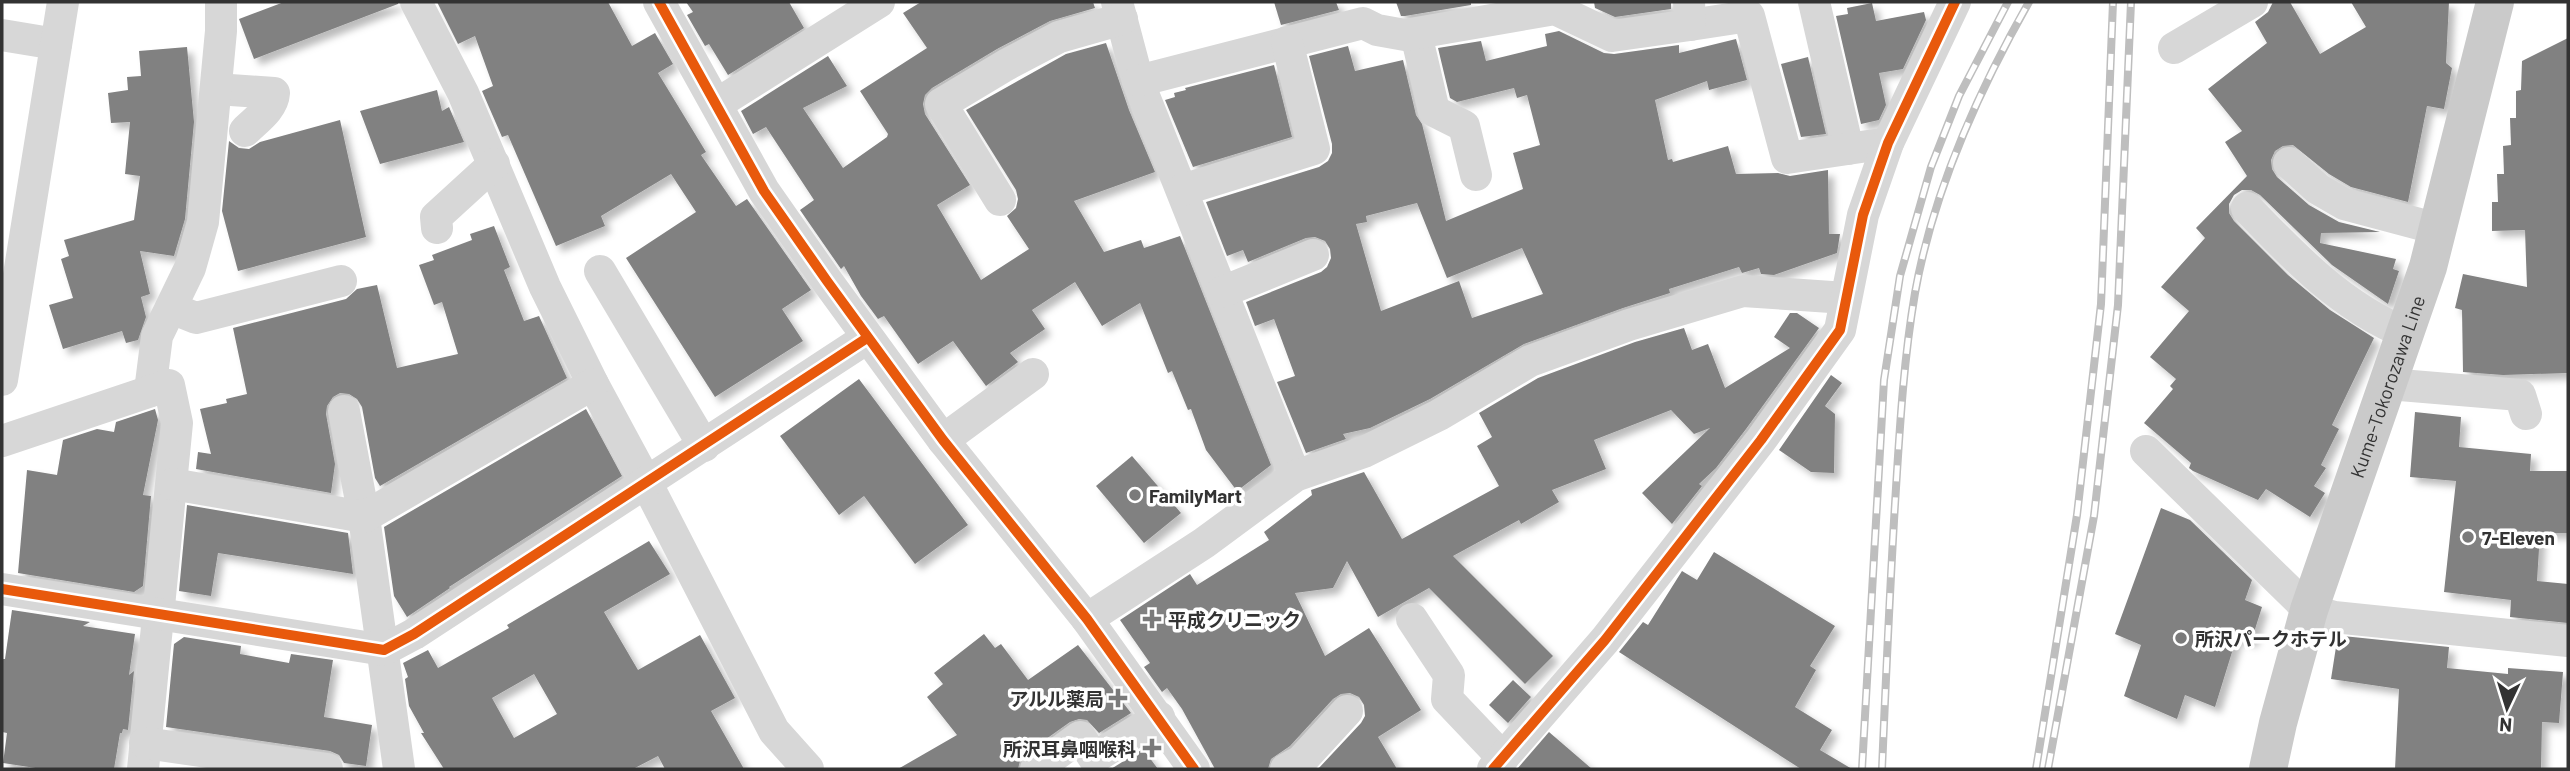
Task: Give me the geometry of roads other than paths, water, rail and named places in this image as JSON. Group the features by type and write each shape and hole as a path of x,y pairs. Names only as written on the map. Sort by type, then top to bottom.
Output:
{"main road":[{"name":"Kume-Tokorozawa Line","path":"2268,769 2309,610 2389,384 2438,229 2495,2"}],"street":[{"path":"2,380 63,2"},
{"path":"150,391 157,336 190,268 203,222 216,89 221,2"},
{"path":"416,2 463,93 545,287 593,384 774,731 808,769"},
{"path":"659,2 764,191 867,338 943,440 1087,619 1194,769"},
{"path":"717,104 879,2"},
{"path":"1814,2 1849,149"},
{"path":"1412,618 1449,675 1447,699 1498,764 1605,640 1761,440 1840,330 1863,215 1888,143 1955,2"},
{"path":"2174,48 2252,2"},
{"path":"1138,81 1287,43 1367,12 1377,30 1405,35 1555,9 1612,36 1689,13 1749,16 1787,158 1888,143"},
{"path":"1000,200 941,104 1059,37 1120,10 1138,81 1295,476"},
{"path":"1416,34 1434,111 1464,126 1476,175"},
{"path":"2,35 56,44"},
{"path":"1182,190 1314,149 1287,43"},
{"path":"216,89 274,93 274,99 267,109 245,131"},
{"path":"2289,163 2318,189 2344,204 2438,229"},
{"path":"438,228 436,217 494,164"},
{"path":"2247,208 2315,274 2361,311 2406,333"},
{"path":"1222,292 1313,255"},
{"path":"600,271 704,446"},
{"path":"171,308 196,318 341,281"},
{"path":"1087,619 1204,543 1295,476 1364,452 1439,415 1530,361 1629,325 1743,291 1846,298"},
{"path":"2,589 384,650 414,634 647,484 867,338"},
{"path":"943,440 1033,374"},
{"path":"172,484 364,517 593,384"},
{"path":"2389,384 2520,395 2526,414"},
{"path":"2,441 169,385 177,423 144,756 327,769"},
{"path":"344,411 364,517 399,769"},
{"path":"2146,452 2309,610 2334,618 2568,641"},
{"path":"1286,769 1300,761 1347,711"},
{"path":"1036,769 1080,737 1094,758 1158,717"}],"railway":[{"path":"1862,769 1884,380 1900,276 1931,167 1959,96 2008,2"},
{"path":"1882,769 1899,439 1915,293 1933,217 1960,142 1993,70 2029,2"},
{"path":"2036,769 2077,515 2101,304 2113,2"},
{"path":"2048,769 2094,516 2118,305 2131,2"}],"place":[{"name":"FamilyMart","path":"1135,495"},
{"name":"7-Eleven","path":"2468,537"},
{"name":"平成クリニック","path":"1152,619"},
{"name":"所沢パークホテル","path":"2181,638"},
{"name":"アルル薬局","path":"1118,698"},
{"name":"所沢耳鼻咽喉科","path":"1152,748"}]}
